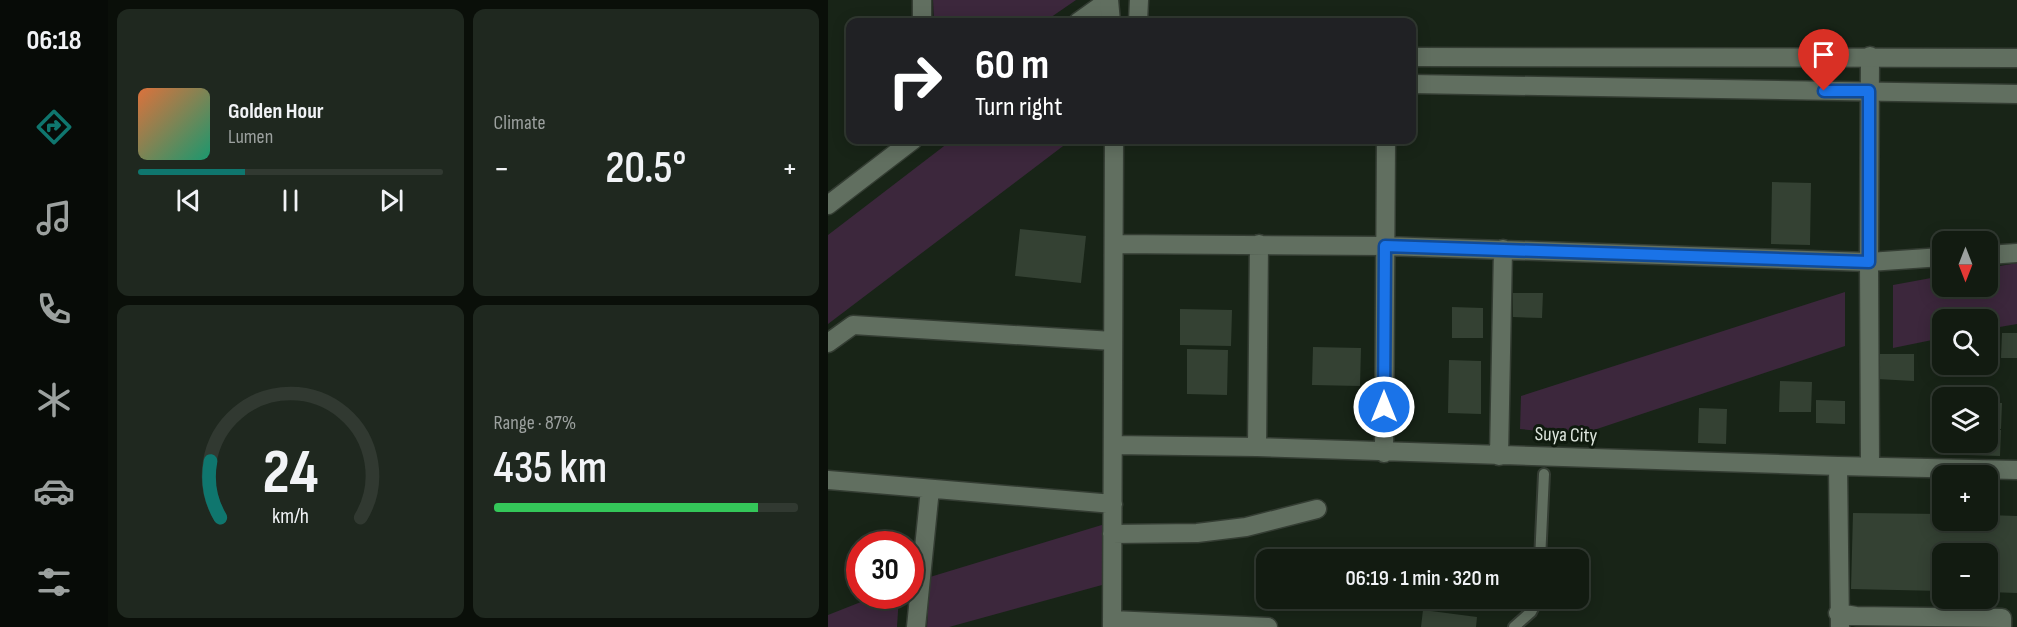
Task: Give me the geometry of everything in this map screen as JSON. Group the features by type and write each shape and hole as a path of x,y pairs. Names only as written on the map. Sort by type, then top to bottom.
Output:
{"street":[{"path":"922,0 922,18"},
{"path":"1084,18 1109,0"},
{"path":"1109,0 1111,18"},
{"path":"1138,18 1139,0"},
{"path":"1416,57 2017,58"},
{"path":"1870,57 1870,466"},
{"path":"1416,84 2017,94"},
{"path":"828,205 908,144"},
{"path":"1114,144 1112,624 1259,627"},
{"path":"1384,453 1386,144"},
{"path":"1114,244 1385,246 1869,262 1932,258"},
{"path":"1257,447 1259,244"},
{"path":"1499,456 1503,249"},
{"path":"1998,254 2017,253"},
{"path":"828,343 853,325 1113,340"},
{"name":"Suya City","path":"1113,445 1257,447 1384,453 2017,470"},
{"path":"1838,466 1839,620 1856,616 2007,621"},
{"path":"828,480 1113,504"},
{"path":"916,627 930,489"},
{"path":"1112,534 1197,533 1245,526 1317,509"}],"lane":[{"path":"1541,549 1544,474"},
{"path":"1514,627 1532,609"}],"shaded area":[{"path":"933,0 1076,0 1050,18 934,18"},
{"path":"947,144 1066,144 828,324 828,235"},
{"path":"2017,263 2017,324 1998,327 1998,309 1932,309 1932,340 1893,348 1893,285 1932,278 1932,297 1998,297 1998,266"},
{"path":"1845,292 1845,346 1579,435 1520,429 1521,396"},
{"path":"1105,524 1102,585 949,627 927,627 930,577"},
{"path":"846,608 898,609 897,627 828,627 828,615"}],"building":[{"path":"1772,182 1811,183 1810,245 1771,244"},
{"path":"1020,229 1086,236 1081,283 1015,276"},
{"path":"1513,293 1543,293 1542,318 1513,317"},
{"path":"1452,307 1483,308 1483,338 1452,338"},
{"path":"1180,309 1232,310 1231,346 1180,345"},
{"path":"2002,333 2017,333 2017,358 2001,358"},
{"path":"1313,347 1361,348 1360,386 1312,385"},
{"path":"1187,349 1228,350 1227,395 1187,394"},
{"path":"1878,354 1914,354 1914,381 1877,379"},
{"path":"1449,360 1481,361 1481,414 1448,413"},
{"path":"1780,381 1812,382 1811,412 1779,412"},
{"path":"1816,400 1845,401 1845,424 1816,423"},
{"path":"1998,403 2002,403 2001,429 1998,429"},
{"path":"1699,408 1727,409 1726,444 1698,443"},
{"path":"1998,430 2001,430 2000,456 1967,455 1967,453 1998,453"},
{"path":"1853,513 1932,514 1932,531 1998,531 1998,515 2017,516 2017,593 1998,592 1998,543 1932,543 1932,591 1851,589"},
{"path":"1423,610 1477,617 1476,627 1421,627"}],"route":[{"path":"1384,407 1385,246 1869,262 1869,91 1824,91"}]}
